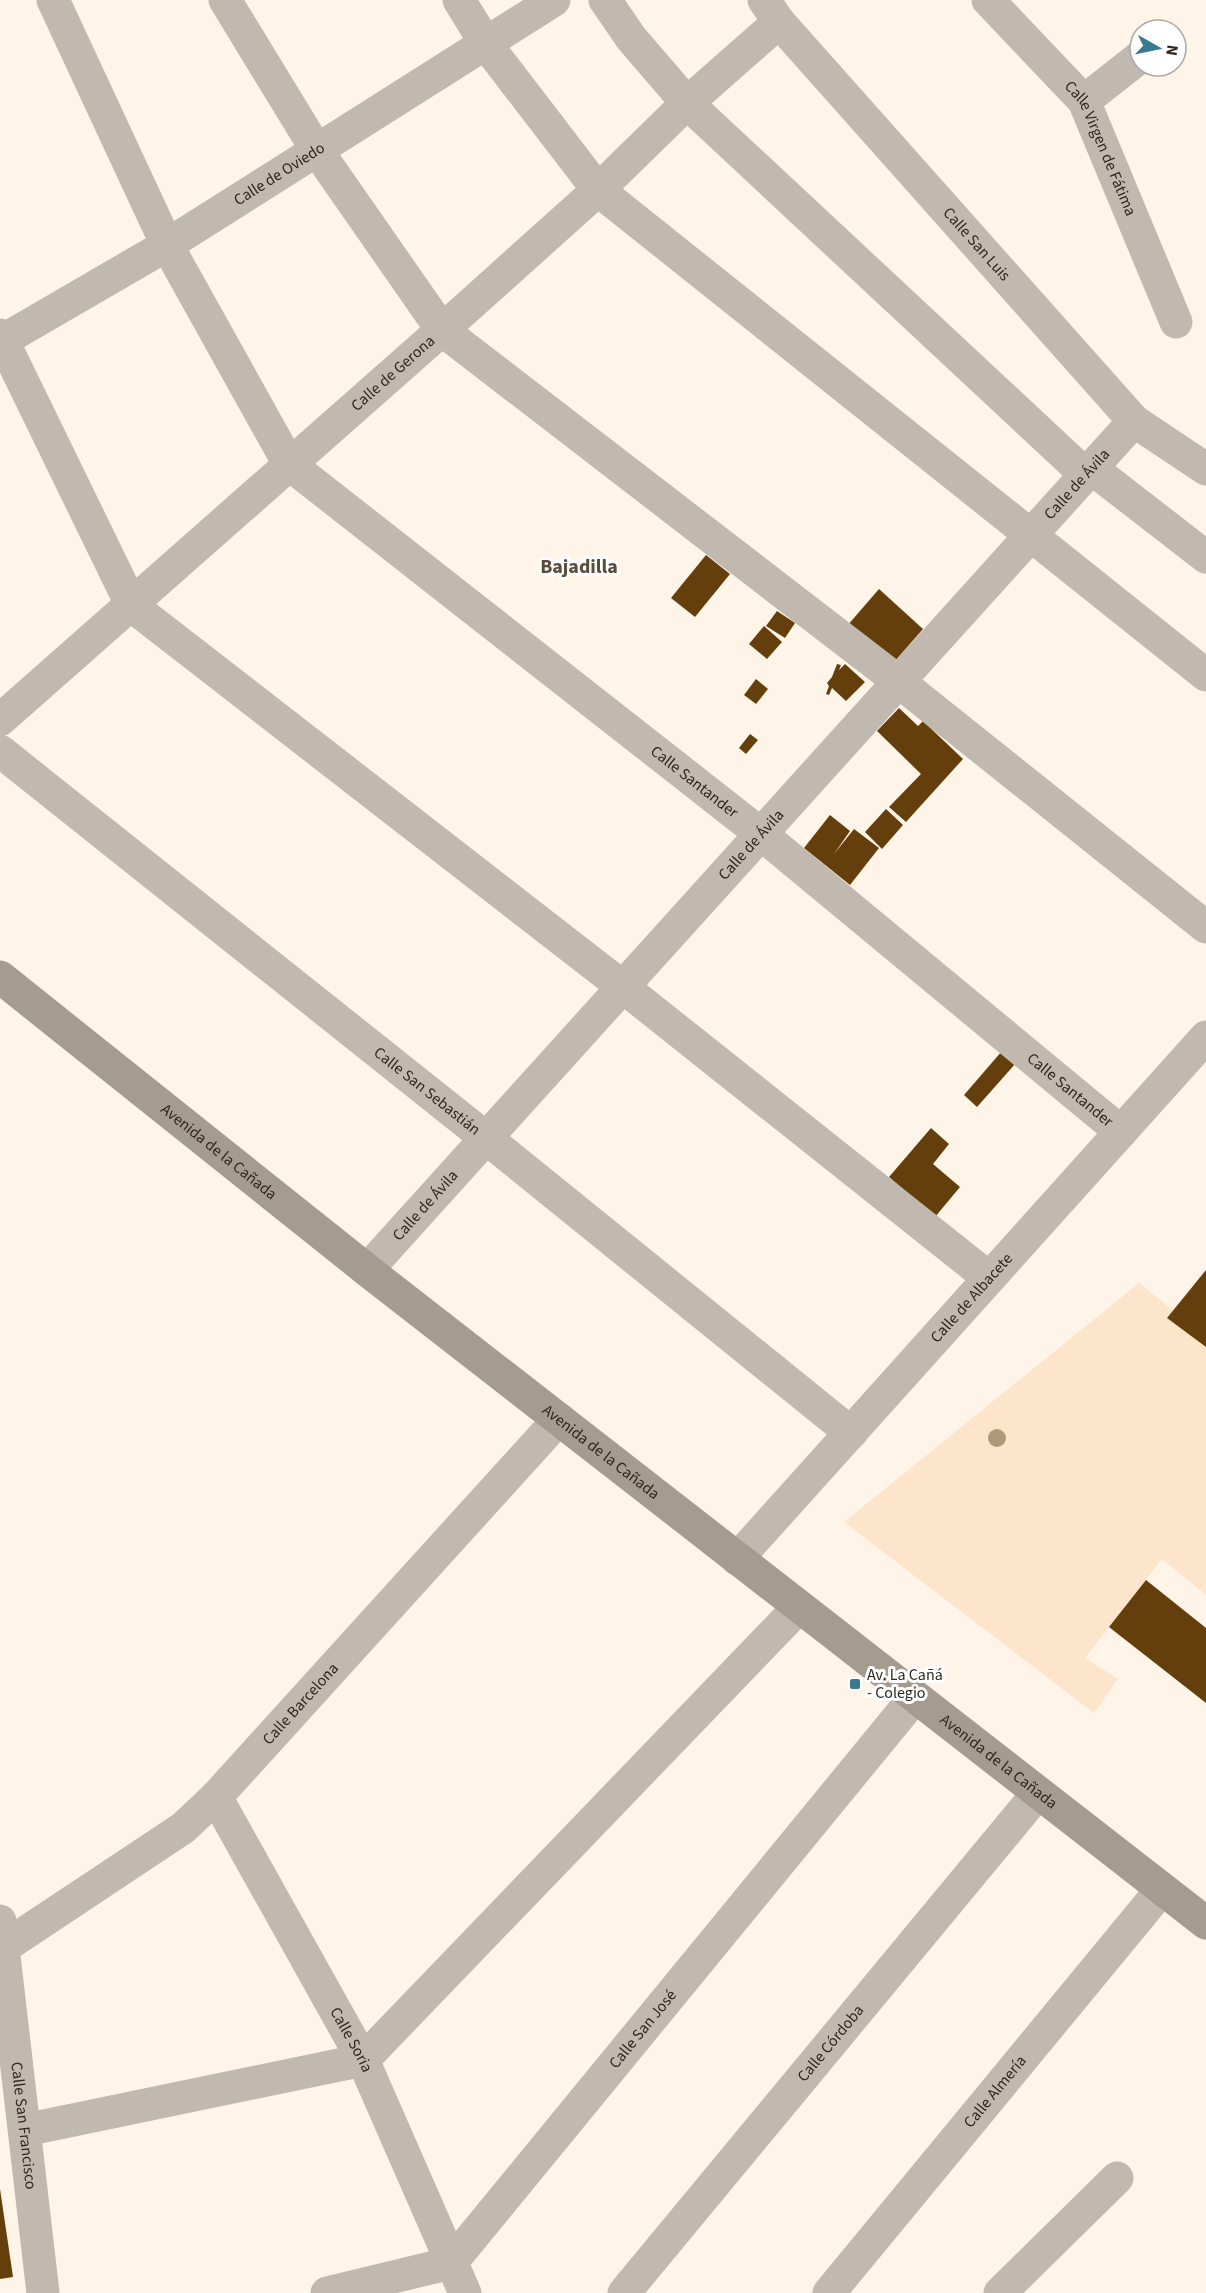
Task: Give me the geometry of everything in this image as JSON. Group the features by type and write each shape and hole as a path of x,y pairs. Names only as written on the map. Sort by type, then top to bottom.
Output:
{"street":[{"path":"53,0 167,245 289,464"},
{"path":"225,0 316,149 442,330 898,681 1206,927"},
{"path":"459,0 486,44 598,190 1206,675"},
{"name":"Calle de Oviedo","path":"1,339 167,245 554,0"},
{"path":"605,0 631,38 687,103 1088,471 1206,557"},
{"name":"Calle Virgen de Fátima","path":"988,0 1084,101 1176,322"},
{"name":"Calle de Gerona","path":"0,720 132,606 598,190 687,103 771,11"},
{"name":"Calle San Luis","path":"771,11 1134,421 1206,469"},
{"path":"1084,101 1128,66"},
{"path":"1,339 132,606 622,987 989,1278"},
{"name":"Calle de Ávila","path":"367,1270 1134,421"},
{"name":"Calle Santander","path":"289,464 761,834 1121,1132"},
{"name":"Calle San Sebastián","path":"0,752 486,1138 851,1433"},
{"name":"Avenida de la Cañada","path":"0,977 367,1270 1206,1923"},
{"name":"Calle de Albacete","path":"738,1559 1206,1038"},
{"name":"Calle Barcelona","path":"2,1934 183,1828 216,1797 559,1419"},
{"path":"25,2130 363,2060 800,1607"},
{"name":"Calle San José","path":"451,2263 915,1697"},
{"name":"Calle Córdoba","path":"624,2293 1038,1793"},
{"name":"Calle Soria","path":"216,1797 363,2060 465,2293"},
{"name":"Calle Almería","path":"829,2293 1162,1889"},
{"name":"Calle San Francisco","path":"2,1934 43,2293"},
{"path":"1000,2293 1117,2178"},
{"path":"327,2293 451,2263"}],"shaded area":[{"path":"1206,1270 1206,1595 1162,1559 1085,1658 1118,1679 1094,1713 844,1522 1139,1283 1174,1311"}],"building":[{"path":"706,555 730,574 695,617 671,598"},
{"path":"879,589 923,629 895,661 847,626"},
{"path":"777,611 795,623 785,638 766,626"},
{"path":"764,626 782,642 767,659 749,644"},
{"path":"837,664 841,665 839,670 845,664 865,682 846,701 832,688 829,695 826,694 829,686 827,683"},
{"path":"756,679 768,689 756,704 744,695"},
{"path":"899,708 918,726 923,721 963,759 906,822 889,807 921,774 877,731"},
{"path":"750,734 758,740 746,754 739,748"},
{"path":"886,809 903,825 882,849 865,832"},
{"path":"830,815 850,831 834,854 854,829 879,848 850,885 804,848"},
{"path":"1002,1051 1016,1063 977,1107 964,1095"},
{"path":"931,1128 949,1144 933,1164 960,1187 935,1217 889,1177"},
{"path":"1206,1270 1206,1347 1167,1318"},
{"path":"1146,1580 1206,1628 1206,1703 1109,1627"},
{"path":"0,2189 13,2277 0,2279"}],"place":[{"name":"Av. La Cañá - Colegio","path":"855,1684"}],"district":[{"name":"Bajadilla","path":"579,567"}]}
